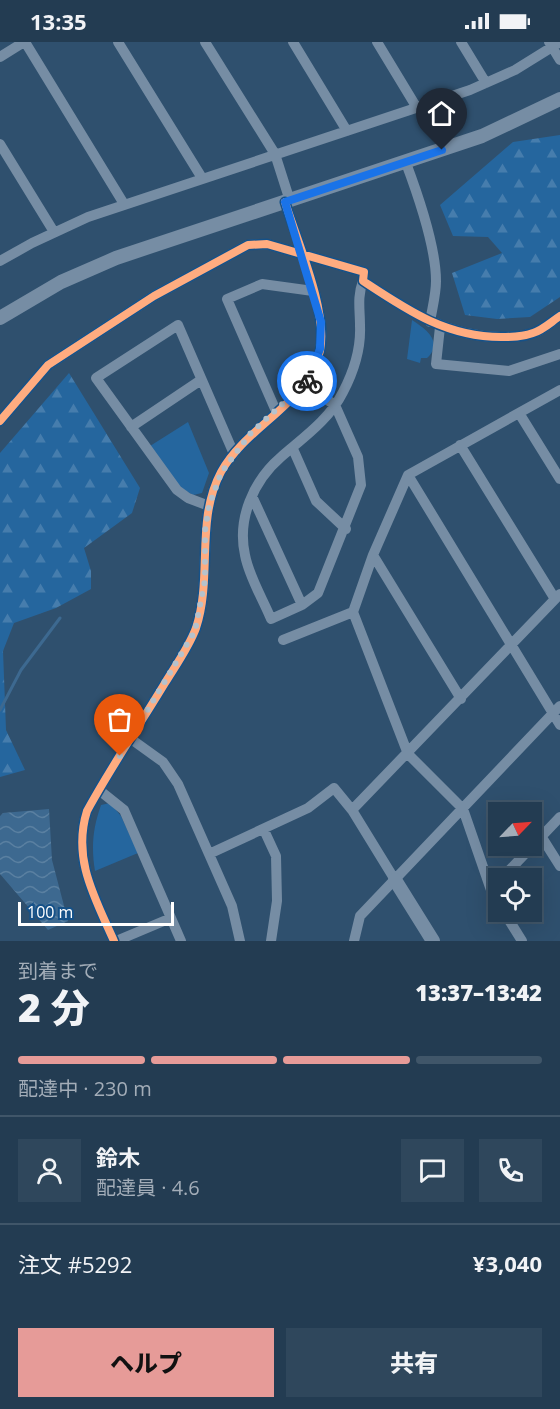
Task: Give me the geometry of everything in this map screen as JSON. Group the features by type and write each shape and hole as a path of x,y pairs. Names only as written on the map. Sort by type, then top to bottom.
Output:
{"street":[{"path":"0,57 24,42 124,204"},
{"path":"118,42 202,178"},
{"path":"171,918 115,941 89,883 81,851 85,819 99,790 195,631 203,599 205,531 209,506 221,473 250,434 305,385 320,349 321,322 314,291 274,154 206,42"},
{"path":"293,42 348,131"},
{"path":"376,42 417,108"},
{"path":"461,42 486,83"},
{"path":"0,261 54,232 124,204 417,108 486,83 554,44 560,60"},
{"path":"0,318 61,282 108,261 482,136 560,99"},
{"path":"0,144 54,232"},
{"path":"406,163 419,199 435,268 435,292 430,322"},
{"path":"0,421 48,365 154,296 248,245 267,244 302,256 364,272 358,295 360,325 358,355 349,381 335,405 323,421 271,466 252,495 243,529 244,553 271,619 302,605 318,593 346,530 358,496 361,471 358,457 335,405 305,385"},
{"path":"363,281 430,322 467,334 519,337 539,330 560,316"},
{"path":"276,411 226,299 262,284 314,291"},
{"path":"209,506 188,498 177,490 96,378 177,325 234,454"},
{"path":"441,327 430,363 509,371 560,354"},
{"path":"131,426 201,380"},
{"path":"489,868 463,809 408,754 353,612 373,555 408,475 560,390"},
{"path":"519,413 560,479"},
{"path":"352,810 557,597 460,445"},
{"path":"293,449 316,501 346,530"},
{"path":"408,475 512,645 556,710 560,725"},
{"path":"252,495 302,605"},
{"path":"373,555 461,699"},
{"path":"283,640 353,612"},
{"path":"354,941 360,916 556,710"},
{"path":"131,739 155,755 170,770 235,916 240,941"},
{"path":"209,854 308,808 334,788 352,810 433,941"},
{"path":"99,790 123,810 181,941"},
{"path":"560,816 542,836 560,866"},
{"path":"264,830 276,856 278,901 271,941"},
{"path":"511,868 523,856"},
{"path":"510,922 522,941"}],"green space":[{"path":"560,135 560,297 530,317 497,319 465,315 452,273 502,253 488,237 453,236 440,205 513,142"},
{"path":"412,320 423,327 433,341 432,352 427,358 421,358 420,363 407,359"},
{"path":"69,373 140,488 132,513 84,548 91,571 91,589 56,608 14,623 3,651 6,730 25,770 0,777 0,453"},
{"path":"188,422 209,473 202,493 193,495 179,487 150,446"},
{"path":"110,803 121,816 138,853 95,871 93,845 96,822 101,805"}],"water":[{"path":"49,809 52,860 68,921 48,930 0,874 0,816 3,813"}],"waterway":[{"path":"0,710 21,670 60,618"}],"cycle path":[{"path":"114,941 93,894 84,862 82,846 87,811 182,656 196,628 201,609 209,510 213,491 221,472 245,441 303,385 314,369 320,351 320,317 316,297 285,202"},
{"path":"0,421 48,365 154,296 248,245 267,244 364,272 363,281 395,302 428,320 462,332 481,336 521,336 540,330 560,316"}],"way so far":[{"path":"120,756 195,631 203,599 204,546 209,506 221,473 250,434 307,381"}],"route":[{"path":"307,381 320,349 321,322 314,291 285,202 442,150"}]}
